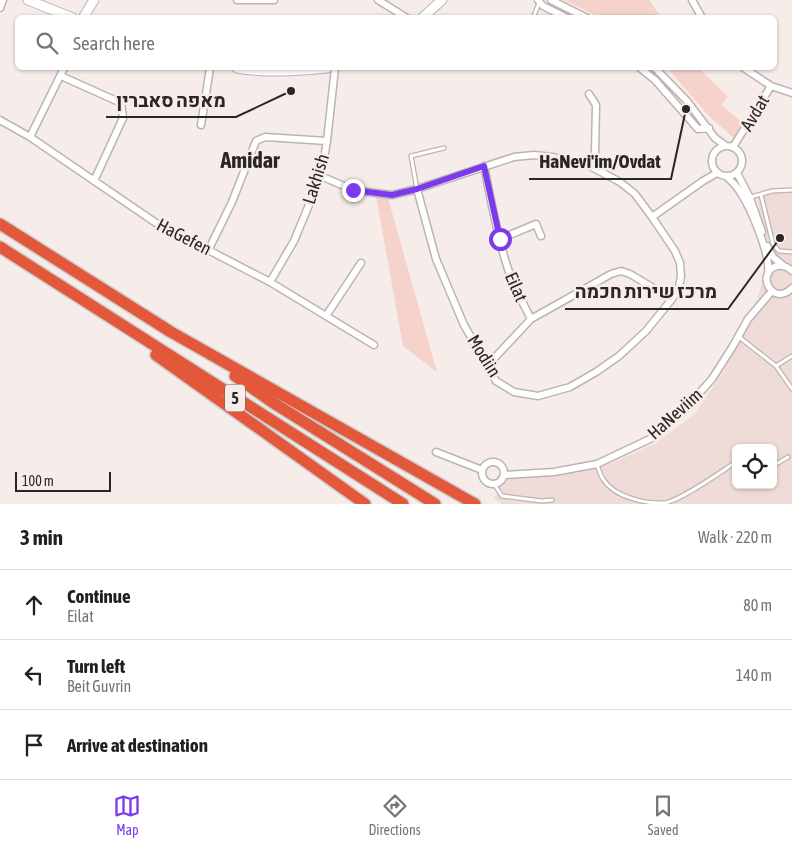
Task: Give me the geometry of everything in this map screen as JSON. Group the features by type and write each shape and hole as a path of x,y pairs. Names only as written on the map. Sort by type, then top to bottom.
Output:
{"highway":[{"name":"5","path":"0,224 171,332 272,402 435,504"},
{"name":"5","path":"0,247 403,504"},
{"path":"68,291 199,387 365,504"},
{"path":"171,332 475,504"},
{"path":"326,476 360,504"}],"street":[{"path":"0,8 3,0"},
{"path":"28,0 66,15"},
{"path":"85,15 94,0"},
{"path":"239,0 274,0"},
{"path":"378,0 402,15"},
{"path":"425,15 442,0"},
{"path":"551,0 581,15"},
{"path":"692,0 700,15"},
{"path":"538,1 543,6 561,15"},
{"path":"30,137 63,70"},
{"path":"201,125 210,70"},
{"path":"253,70 294,72 310,70"},
{"name":"Lakhish","path":"270,282 294,241 321,176 335,70"},
{"path":"642,70 655,80 698,129 709,128"},
{"path":"656,70 687,101 715,138 716,152 703,181"},
{"path":"747,70 771,86 792,93"},
{"path":"61,76 121,103 123,118 94,181"},
{"name":"Avdat","path":"732,148 771,86"},
{"path":"588,94 596,105 595,155 590,166"},
{"name":"HaGefen","path":"0,120 30,137 156,223 270,282 374,345"},
{"path":"209,249 232,202 256,141 265,137 327,141"},
{"path":"715,138 741,154 742,164 737,173 727,177"},
{"path":"716,152 732,148"},
{"name":"Modiin","path":"321,176 353,190 392,195 417,189 514,157 534,156 552,158 590,166 620,182 635,194 675,251 680,263 681,276 679,286 672,299 646,331 619,356 596,372 570,387 538,396 514,392 496,381 464,325 436,259 417,189"},
{"path":"712,164 717,173 727,177 740,190 756,226 769,266 766,281 772,291 783,294 792,288"},
{"name":"Eilat","path":"484,166 508,270 531,319"},
{"path":"652,217 717,173"},
{"path":"737,173 750,198 768,251 773,257 789,268"},
{"path":"500,239 536,224 540,236"},
{"path":"326,316 361,263"},
{"path":"768,274 776,266 789,268"},
{"name":"Eilat","path":"487,366 531,319 611,274 621,271 630,274 672,299"},
{"name":"HaNeviim","path":"504,475 554,472 597,464 652,438 686,408 712,378 748,319 772,291"},
{"path":"436,452 482,470"},
{"path":"493,462 502,468 504,475 501,481 494,484 484,481 482,470 486,464 493,462"}],"lane":[{"path":"535,15 538,1"},
{"path":"417,189 411,156 444,148"},
{"path":"750,198 772,191 792,190"},
{"path":"760,195 773,244 779,252 792,252"},
{"path":"738,337 776,366 792,390"},
{"path":"776,366 792,356"},
{"path":"777,464 788,457"},
{"path":"597,464 603,479 623,496 636,502 652,504 666,503 679,498 732,465"},
{"path":"494,484 502,496 542,501 552,500"}],"shaded area":[{"path":"564,0 649,0 660,15 595,15"},
{"path":"669,70 701,70 728,97 721,105 745,124 734,138 709,116"},
{"path":"792,188 792,504 502,504 494,499 504,478 554,476 585,471 612,463 654,444 695,414 724,370 750,321 763,280 766,241 757,198"},
{"path":"376,196 388,198 437,372 403,346"}],"place":[{"name":"מאפה סאברין","path":"291,91"},
{"name":"HaNevi'im/Ovdat","path":"686,109"},
{"name":"מרכז שירות חכמה","path":"780,238"}],"district":[{"name":"Amidar","path":"250,160"}],"route":[{"path":"353,190 392,195 417,189 484,166 500,239"}]}
